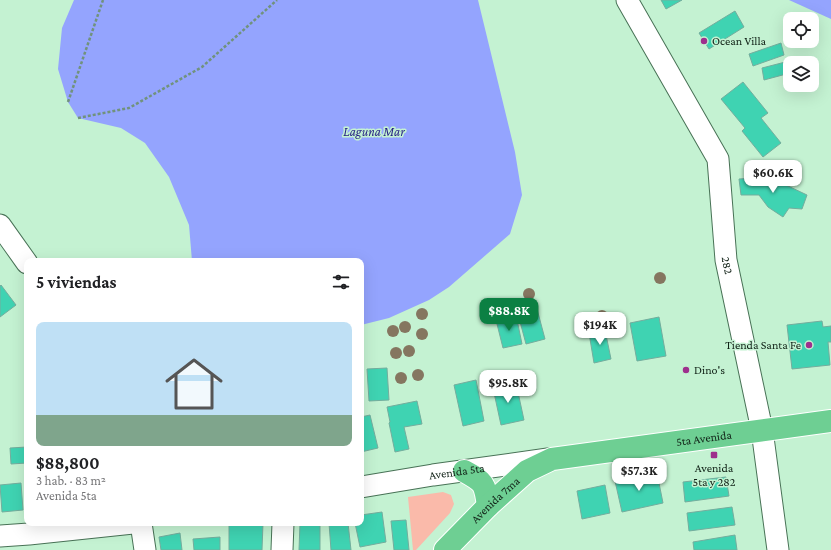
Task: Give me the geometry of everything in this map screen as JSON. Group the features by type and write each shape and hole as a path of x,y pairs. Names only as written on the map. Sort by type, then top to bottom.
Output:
{"highway":[{"name":"5ta Avenida","path":"552,458 831,421"},
{"name":"Avenida 7ma","path":"445,550 488,506 527,470 552,458"},
{"path":"464,471 479,479 486,488 488,506"}],"street":[{"name":"282","path":"626,0 718,159 726,260 762,430 778,550"},
{"path":"0,225 24,259"},
{"name":"Avenida 5ta","path":"364,487 552,458"},
{"path":"0,536 104,526"},
{"path":"141,526 145,550"},
{"path":"282,550 283,526"}],"path":[{"path":"68,102 103,0"},
{"path":"78,118 128,108 202,67 277,0"}],"shaded area":[{"path":"443,492 451,495 454,504 450,513 416,550 413,550 408,497"}],"water":[{"name":"Laguna Mar","path":"74,0 478,0 515,152 522,195 510,234 449,287 429,300 389,318 364,324 364,258 192,258 189,225 169,177 145,143 121,128 78,118 68,102 58,69 62,28"},
{"path":"789,0 831,0 831,19 819,14 819,12 816,12"}],"building":[{"path":"661,0 682,0 666,9"},
{"path":"735,11 744,27 709,49 699,33"},
{"path":"781,43 784,55 753,66 749,54"},
{"path":"783,63 783,75 764,80 762,68"},
{"path":"743,82 768,113 761,118 781,143 763,157 742,131 745,128 721,99"},
{"path":"769,177 807,195 802,209 789,208 783,217 768,207 759,195 741,195 739,179"},
{"path":"1,285 16,305 0,317 0,286"},
{"path":"537,309 545,339 526,344 518,314"},
{"path":"516,315 522,344 503,348 496,320"},
{"path":"659,317 666,356 637,361 630,323"},
{"path":"822,321 823,327 831,326 831,342 828,342 830,365 792,369 787,325"},
{"path":"605,330 611,359 594,363 589,333"},
{"path":"387,368 389,400 369,401 367,369"},
{"path":"476,380 484,421 463,426 454,385"},
{"path":"516,383 524,420 501,425 493,388"},
{"path":"417,401 422,424 404,427 409,449 395,452 387,407"},
{"path":"370,415 378,448 364,451 364,416"},
{"path":"24,447 24,463 11,464 10,448"},
{"path":"657,473 663,503 622,512 615,481"},
{"path":"726,477 729,496 685,502 683,482"},
{"path":"21,483 23,510 2,512 0,485"},
{"path":"605,485 610,513 582,519 577,491"},
{"path":"732,507 735,525 689,531 687,513"},
{"path":"382,512 386,542 360,547 356,526 364,526 364,515"},
{"path":"406,520 409,550 394,550 391,521"},
{"path":"229,526 263,526 262,550 229,550"},
{"path":"300,526 320,526 320,550 299,550"},
{"path":"329,526 348,526 351,550 331,550"},
{"path":"180,533 182,550 161,550 159,537"},
{"path":"735,535 737,550 694,550 693,542"},
{"path":"220,537 220,550 194,550 193,539"}],"place":[{"name":"Ocean Villa","path":"704,41"},
{"name":"Tienda Santa Fe","path":"809,345"},
{"name":"Dino's","path":"686,370"},
{"name":"Avenida 5ta y 282","path":"714,455"}]}
